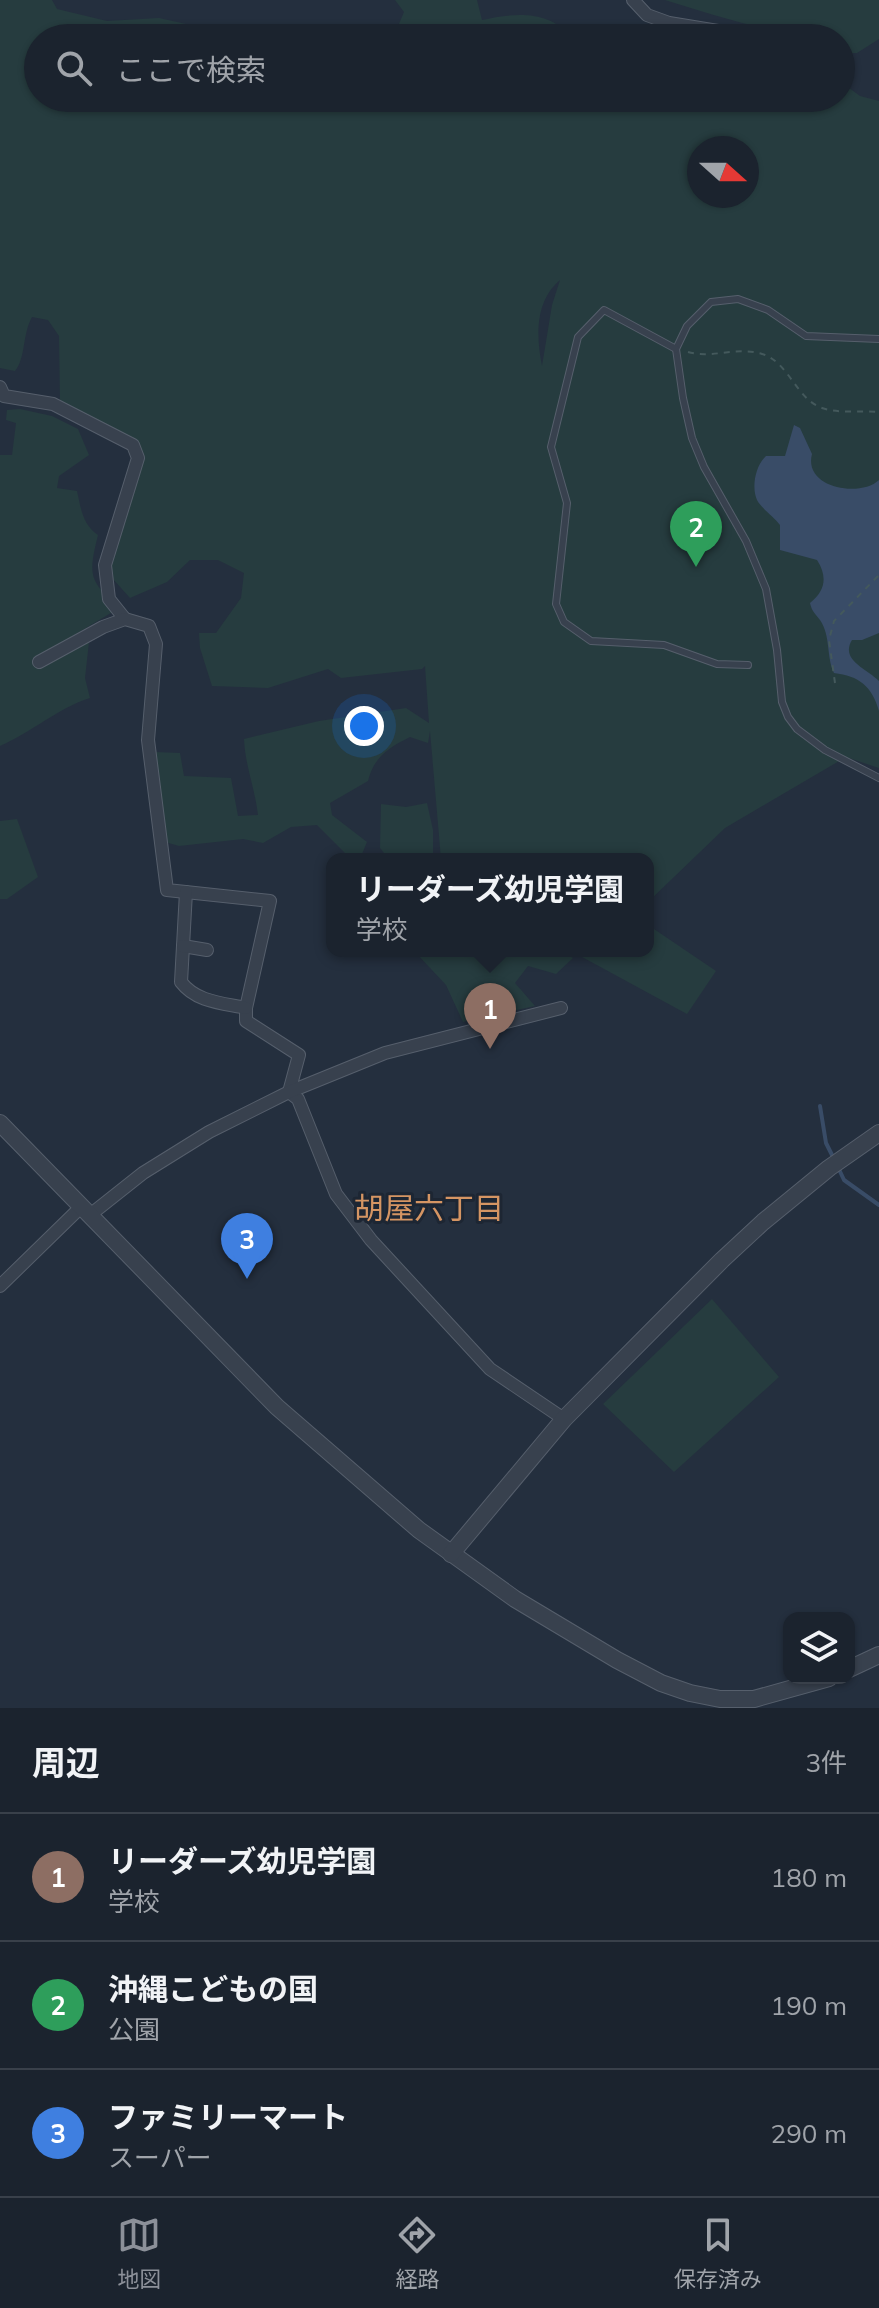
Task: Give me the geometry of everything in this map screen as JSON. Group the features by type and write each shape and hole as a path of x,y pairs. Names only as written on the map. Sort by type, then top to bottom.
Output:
{"street":[{"path":"633,0 647,15 675,24"},
{"path":"0,387 4,396 53,404 133,445 138,458 105,565 109,599 125,619 149,626 156,644 148,740 167,890 270,901 246,1008 246,1021 299,1055 289,1092"},
{"path":"39,662 103,627 125,619"},
{"path":"186,892 181,982 188,991 206,1000 246,1008"},
{"path":"183,946 207,950"},
{"path":"0,1286 85,1211 209,1132 289,1092 385,1053 561,1008"},
{"path":"289,1092 298,1099 336,1194 371,1240 490,1369 564,1419"},
{"path":"0,1123 277,1407 397,1512 515,1599 617,1660 661,1683 690,1693 752,1704 811,1684"},
{"path":"451,1554 564,1419 722,1260 829,1168 879,1133"},
{"path":"855,1666 879,1655"}],"lane":[{"path":"879,339 806,336 768,310 738,299 711,302 687,326 676,349 692,438 704,467 746,541 766,589 782,702 788,717 797,729 825,750 879,778"},
{"path":"676,349 604,310 578,337 551,447 567,503 556,604 564,622 591,641 664,645 717,664 748,665"}],"path":[{"path":"676,349 697,355 742,351 764,354 775,361 806,398 820,407 879,412"},
{"path":"835,683 829,640 834,621 879,575"}],"green space":[{"path":"0,0 52,0 57,9 107,21 159,18 186,24 24,24 24,112 855,112 855,92 879,101 879,768 846,757 725,828 654,896 654,853 440,853 430,731 428,743 410,737 389,749 378,759 368,781 330,803 332,815 367,842 362,853 345,853 317,825 291,827 263,843 243,839 179,846 165,842 155,752 180,753 184,776 231,778 238,816 258,815 244,739 319,721 406,708 429,723 425,666 422,669 341,678 328,669 268,688 212,686 200,648 199,633 216,633 241,598 244,573 218,560 190,560 167,582 130,598 104,569 114,526 139,470 139,443 60,403 59,336 48,320 32,317 15,371 0,368","holes":["560,280 552,305 542,366 539,320 546,298"]},
{"path":"395,0 477,0 482,20 518,15 542,18 556,24 399,24 404,12"},
{"path":"665,0 879,0 879,39 855,53 855,24 750,24"},
{"path":"20,409 52,416 78,429 89,455 59,476 57,488 77,491 85,521 98,535 92,569 94,576 102,591 119,608 33,660 39,667 89,642 85,678 90,698 0,746 0,455 12,455 16,423 6,420 7,410"},
{"path":"427,803 433,830 433,853 384,853 380,848 381,804 406,807"},
{"path":"17,819 38,877 7,899 0,899 0,821"},
{"path":"654,929 716,971 687,1014 582,957 654,957"},
{"path":"420,957 573,958 556,974 528,966 515,983 535,1006 463,1022 446,985"},
{"path":"712,1299 779,1377 674,1472 603,1404"}],"water":[{"path":"794,425 800,428 812,454 816,475 824,482 847,489 879,480 879,633 862,640 852,640 849,653 856,663 879,681 879,711 873,695 863,684 834,673 826,633 810,603 819,594 824,578 817,560 780,550 780,525 759,503 755,494 760,465 766,456 785,456"}],"waterway":[{"path":"820,1106 826,1143 833,1157"},
{"path":"837,1165 844,1180 879,1205"}],"place":[{"name":"沖縄こどもの国","path":"696,567"},
{"name":"リーダーズ幼児学園","path":"490,1049"},
{"name":"ファミリーマート","path":"247,1279"}],"district":[{"name":"胡屋六丁目","path":"429,1208"}]}
